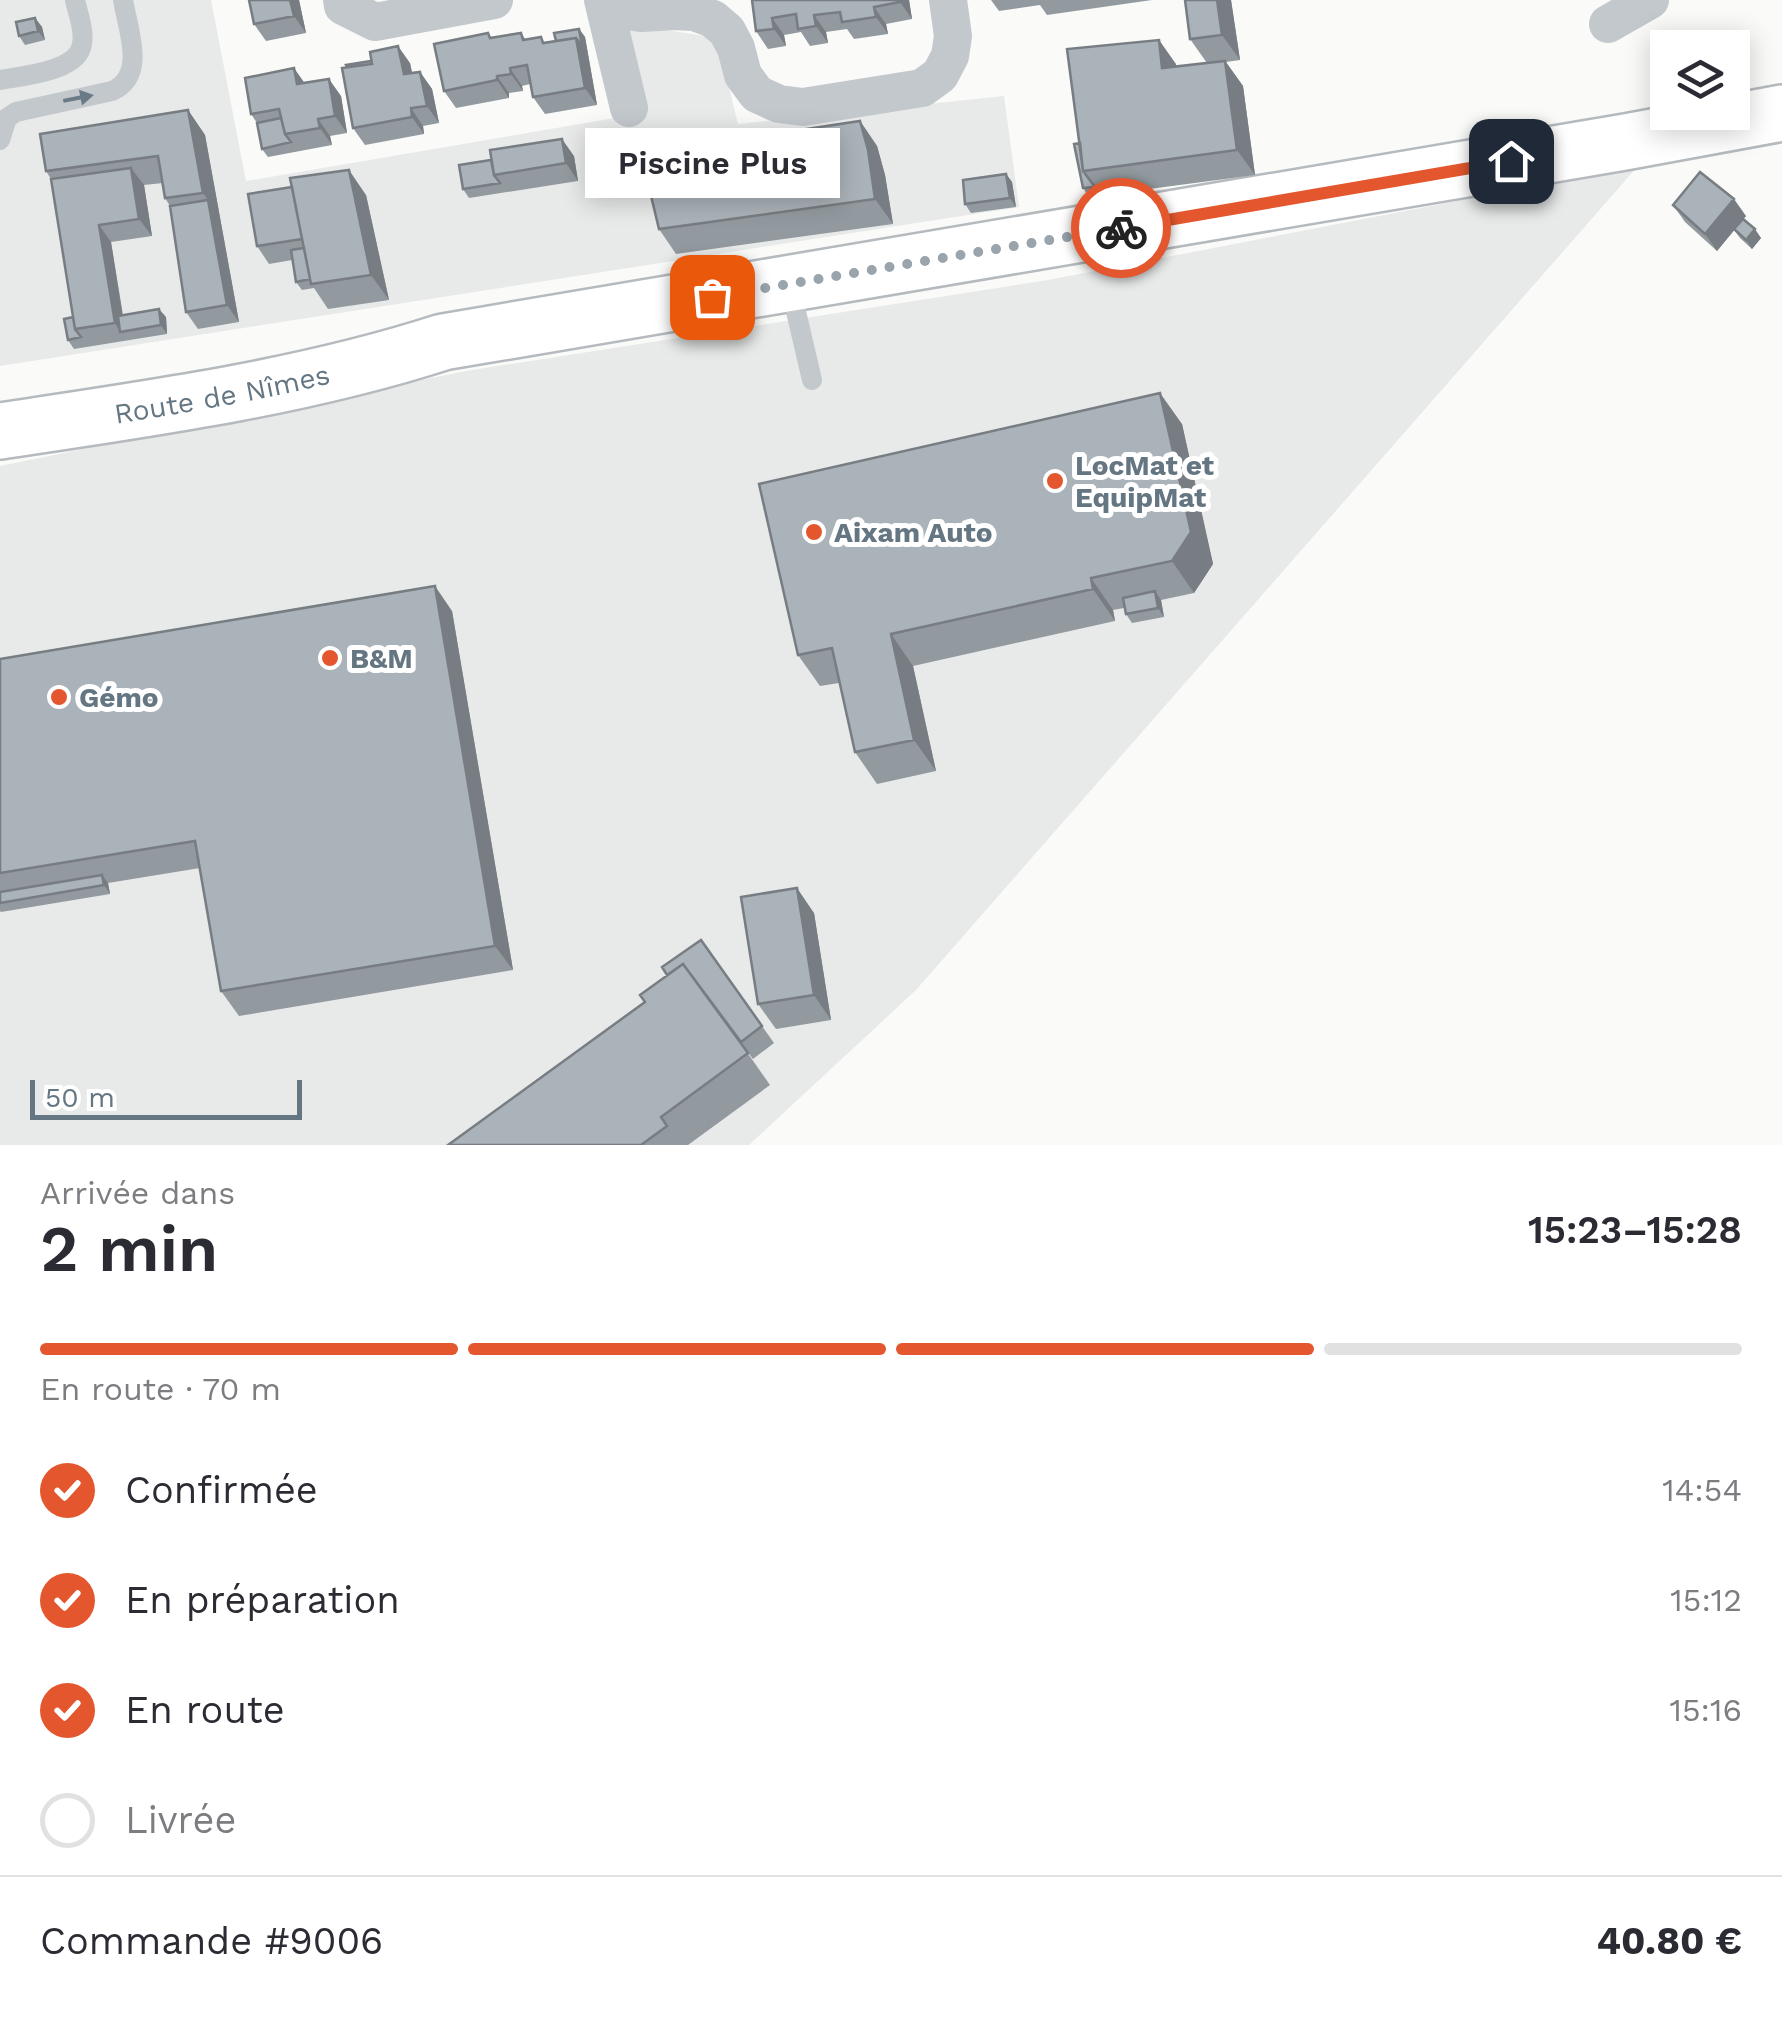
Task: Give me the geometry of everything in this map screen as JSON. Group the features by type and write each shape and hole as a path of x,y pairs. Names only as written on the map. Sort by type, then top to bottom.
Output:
{"main road":[{"name":"Route de Nîmes","path":"0,431 177,404 380,362 443,342 1782,112"},
{"name":"Route de Nîmes","path":"0,398 378,342 443,342"}],"street":[{"path":"342,0 343,6 375,22 494,0"},
{"path":"629,108 604,4 640,14 684,12 713,19 727,31 743,75 757,94 779,104 803,107 922,88 940,74 950,56 953,36 948,0"},
{"path":"1608,24 1650,0"}],"lane":[{"path":"0,80 60,68 72,60 81,48 82,31 74,0"},
{"path":"0,140 8,118 16,112 124,86 134,61 123,0"},
{"path":"790,284 812,380"}],"shaded area":[{"path":"0,0 211,0 246,181 644,113 623,23 717,38 738,124 1004,96 1019,207 0,366"},
{"path":"1638,166 916,990 749,1145 0,1145 0,466 466,371 1048,280"}],"building":[{"path":"249,0 290,0 294,16 254,24"},
{"path":"752,0 900,2 874,7 876,17 842,22 840,12 814,15 816,26 798,29 796,14 772,18 774,29 756,31"},
{"path":"1185,0 1217,0 1222,35 1190,39"},
{"path":"35,18 38,31 19,36 16,22"},
{"path":"579,29 582,46 576,38 556,41 554,33"},
{"path":"488,33 490,38 521,33 523,40 541,37 543,43 576,38 585,88 533,97 527,65 510,68 511,74 497,76 497,80 444,91 434,44"},
{"path":"1159,40 1162,68 1225,61 1237,150 1083,171 1067,49"},
{"path":"398,46 404,74 420,72 427,106 411,108 412,117 353,128 342,68 372,64 370,52"},
{"path":"371,61 372,64 346,65"},
{"path":"294,68 297,84 329,79 335,116 318,119 320,128 285,134 279,109 251,114 245,78"},
{"path":"188,110 203,193 165,198 158,156 46,171 40,134"},
{"path":"281,118 291,142 262,149 257,123"},
{"path":"860,121 875,199 659,229 641,154"},
{"path":"562,139 566,163 494,175 490,150"},
{"path":"1080,143 1083,171 1095,187 1083,188 1074,144"},
{"path":"491,160 500,183 463,189 459,165"},
{"path":"131,168 139,219 99,225 115,323 75,329 51,179"},
{"path":"349,170 371,275 311,284 290,178"},
{"path":"1700,172 1734,199 1705,234 1673,205"},
{"path":"1006,174 1010,198 965,204 963,180"},
{"path":"292,187 302,239 257,246 248,194"},
{"path":"208,200 227,305 186,312 170,206"},
{"path":"1743,219 1755,229 1746,240 1734,229"},
{"path":"304,248 310,279 296,282 291,250"},
{"path":"159,309 161,325 120,332 118,316"},
{"path":"73,317 81,337 68,340 64,319"},
{"path":"1160,393 1191,532 1172,561 1091,578 1093,589 891,634 914,740 855,752 832,648 798,655 759,484"},
{"path":"435,586 495,946 221,991 195,841 0,873 0,659"},
{"path":"1155,591 1158,608 1126,614 1123,598"},
{"path":"102,875 104,885 0,903 0,892"},
{"path":"797,888 814,995 758,1004 741,897"},
{"path":"701,940 762,1026 741,1042 683,964 667,975 662,967"},
{"path":"683,964 748,1053 661,1117 667,1126 641,1145 448,1145 645,1002 640,995"}],"way so far":[{"path":"712,297 1121,228"}],"place":[{"name":"Piscine Plus","path":"712,297"},
{"name":"LocMat et EquipMat","path":"1055,481"},
{"name":"Aixam Auto","path":"814,532"},
{"name":"B&M","path":"330,658"},
{"name":"Gémo","path":"59,697"}],"route":[{"path":"1121,228 1511,161"}]}
